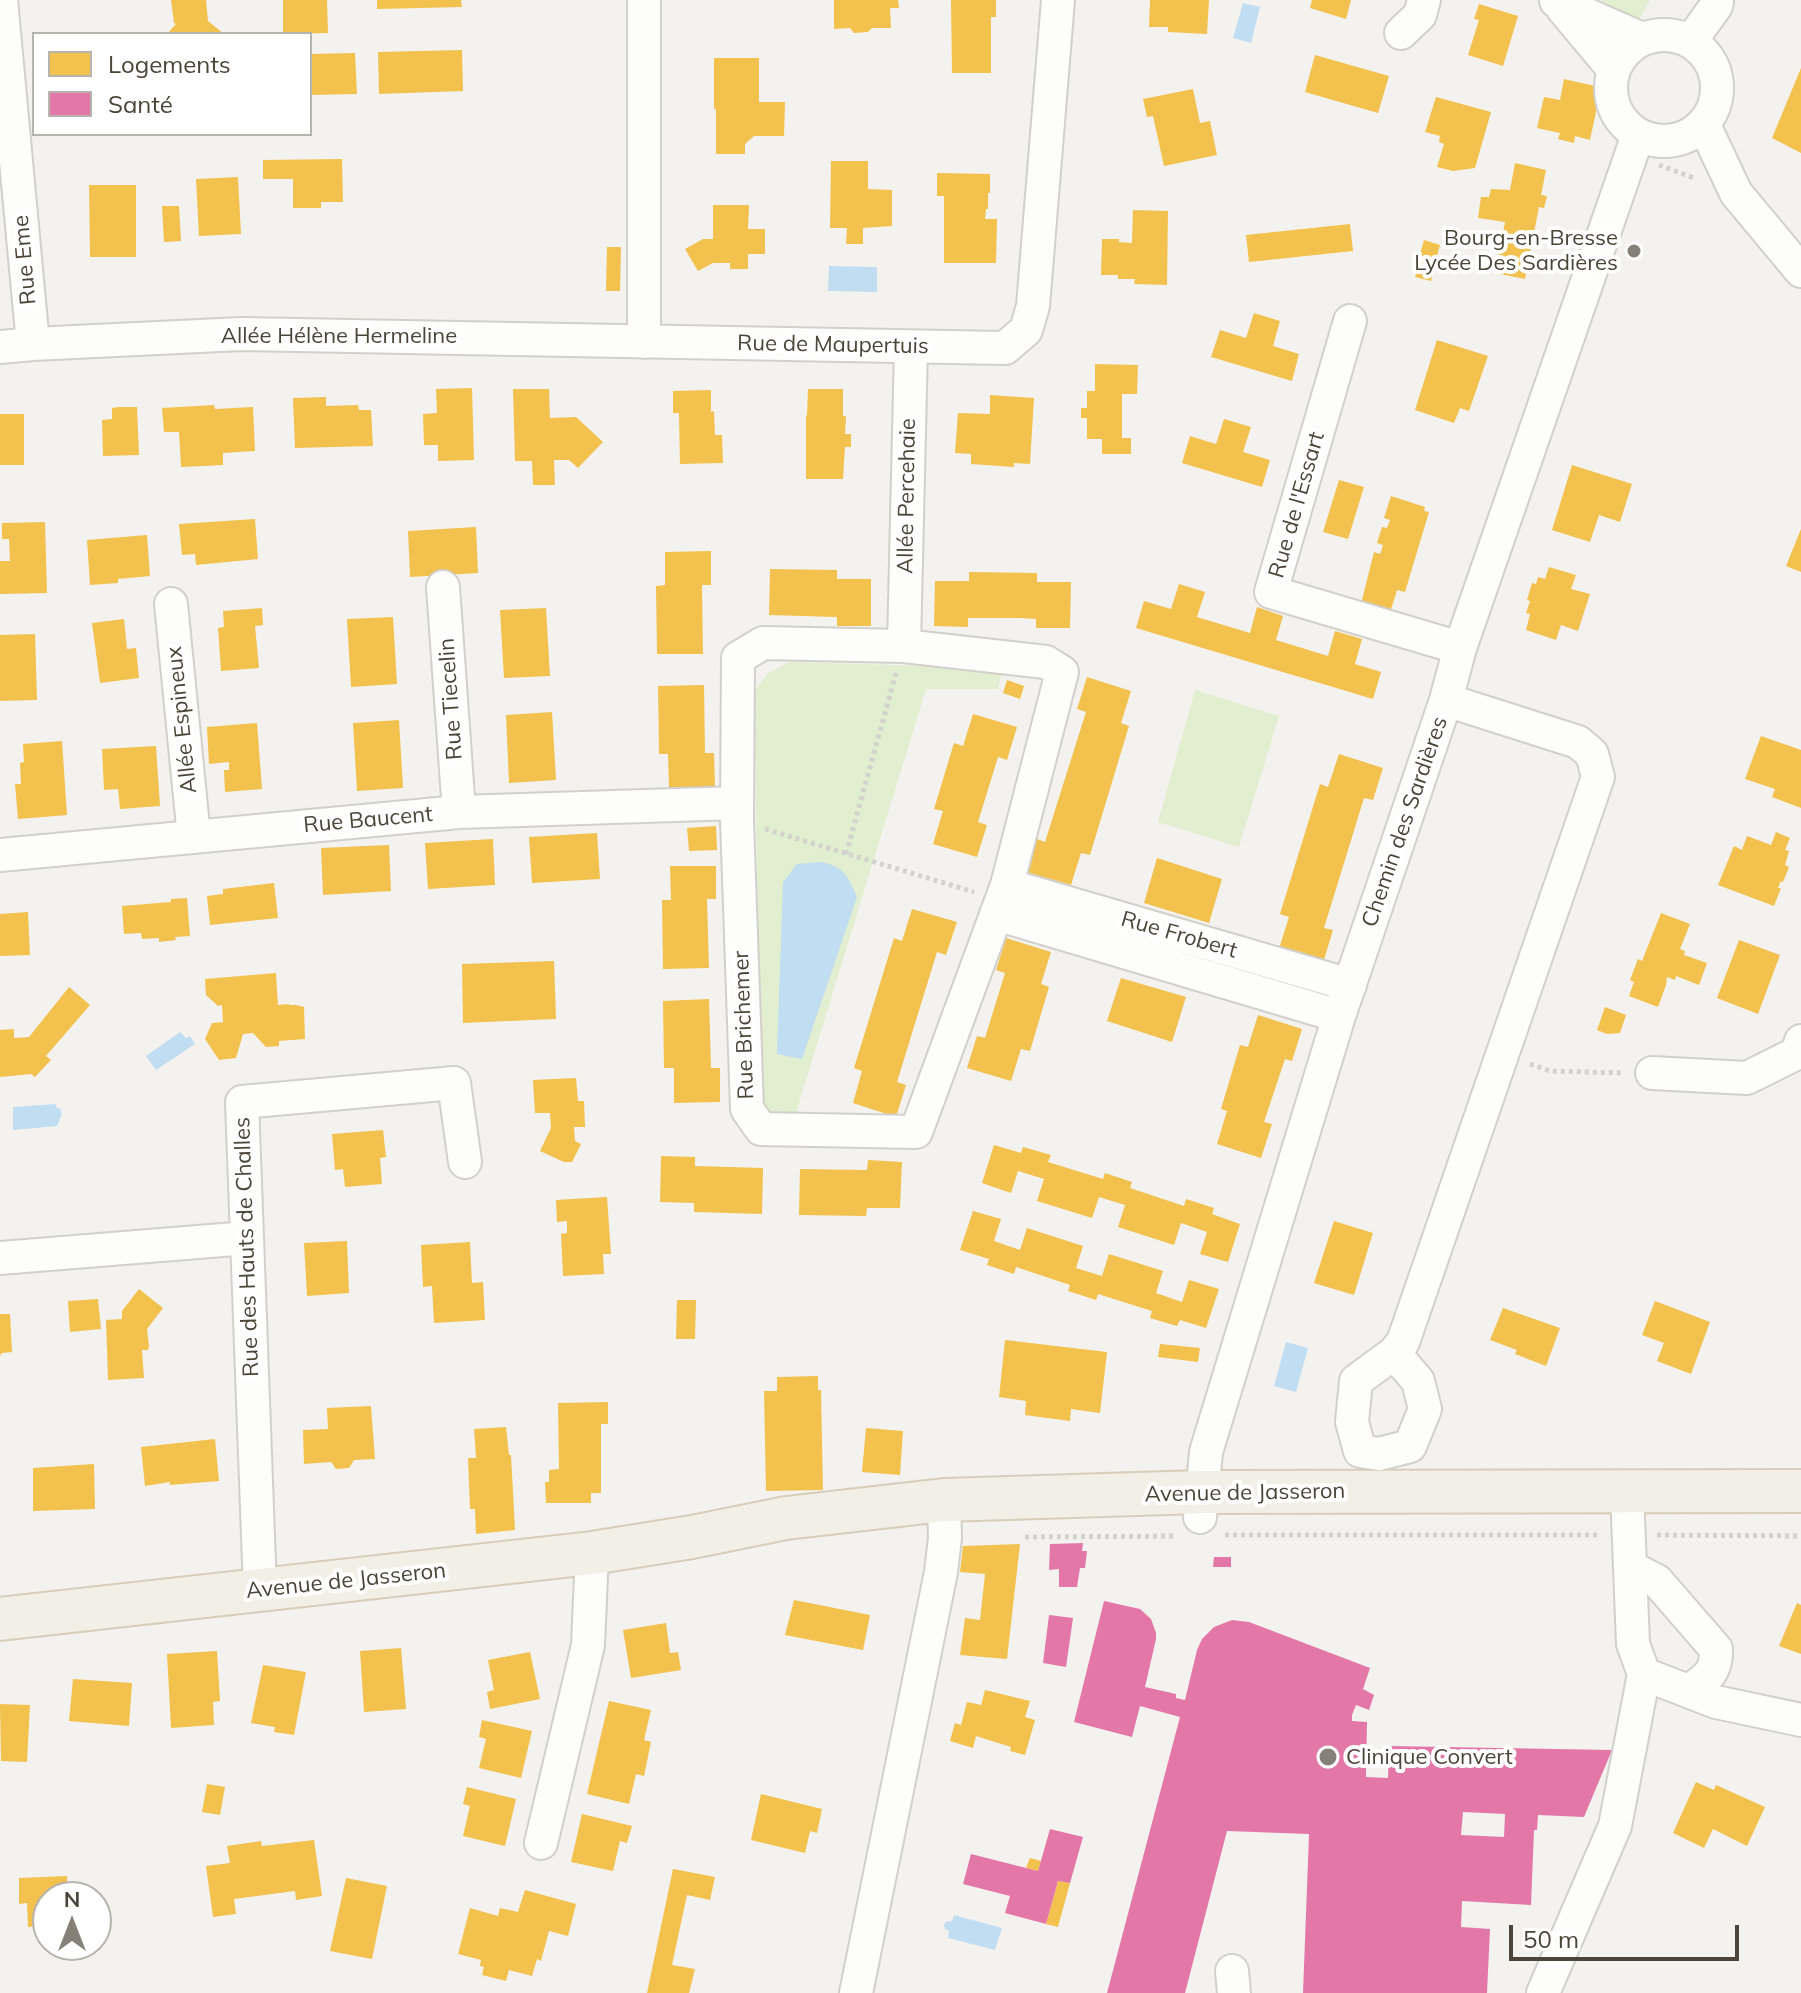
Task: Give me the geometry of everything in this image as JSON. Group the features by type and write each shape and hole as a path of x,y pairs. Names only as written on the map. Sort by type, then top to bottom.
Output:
{"main road":[{"name":"Avenue de Jasseron","path":"1628,1528 1801,1491"},
{"name":"Avenue de Jasseron","path":"0,1619 592,1553 692,1537 825,1534 945,1512 1628,1528 1801,1514"}],"street":[{"name":"Rue Eme","path":"1,0 33,344"},
{"path":"644,0 644,342"},
{"name":"Rue de Maupertuis","path":"644,342 1005,348 1026,330 1033,306 1058,0"},
{"path":"1401,33 1420,15 1424,0"},
{"path":"1556,1 1642,39"},
{"path":"1556,1 1614,70"},
{"path":"1690,42 1717,2"},
{"path":"1652,35 1678,36 1690,42 1701,48 1712,62 1718,85 1717,102 1704,125 1682,139 1635,145 1614,106 1611,92 1614,70 1626,50 1652,35"},
{"path":"1704,125 1736,193 1801,271"},
{"name":"Chemin des Sardières","path":"1201,1520 1206,1452 1339,1016 1446,700 1460,648 1635,145"},
{"name":"Rue de l'Essart","path":"1350,321 1271,592 1460,648"},
{"name":"Allée Hélène Hermeline","path":"33,344 241,334 644,342"},
{"path":"0,347 33,344"},
{"name":"Allée Percehaie","path":"904,646 911,347"},
{"name":"Rue Tiecelin","path":"443,587 459,812"},
{"name":"Allée Espineux","path":"171,604 194,837"},
{"name":"Rue Brichemer","path":"763,643 904,646 1046,662 1062,672 1002,900 916,1132 761,1129 747,1109 737,811 738,658 763,643"},
{"path":"1394,1353 1403,1342 1598,777 1592,754 1578,742 1446,700"},
{"name":"Rue Baucent","path":"0,855 459,812 737,811"},
{"name":"Rue Frobert","path":"1002,900 1350,985"},
{"name":"Rue Frobert","path":"1002,900 1339,1016"},
{"path":"1652,1073 1747,1078 1797,1053 1801,1041"},
{"name":"Rue des Hauts de Challes","path":"260,1590 242,1102 454,1083 465,1162"},
{"path":"0,1258 247,1238"},
{"path":"856,1993 941,1572 945,1512"},
{"path":"1543,1993 1615,1826 1644,1674 1633,1644 1628,1528"},
{"path":"1628,1528 1657,1581 1716,1649 1717,1662 1709,1677 1689,1691"},
{"path":"541,1843 588,1645 592,1553"},
{"path":"1644,1674 1716,1702 1801,1720"}],"path":[{"path":"1635,145 1736,193"},
{"path":"846,854 904,646"},
{"path":"737,811 846,854 1002,900"},
{"path":"1502,1056 1550,1071 1652,1073"},
{"path":"1017,1537 1201,1520 1628,1528 1801,1536"}],"green space":[{"path":"1600,0 1650,0 1637,23"},
{"path":"789,662 1003,668 998,689 926,689 795,1116 772,1115 761,1104 754,692 767,674"},
{"path":"1195,690 1279,716 1239,847 1158,822"}],"water":[{"path":"1243,3 1260,7 1251,43 1233,38"},
{"path":"829,266 877,267 877,292 828,291"},
{"path":"820,862 835,866 844,873 857,897 802,1059 777,1054 783,882 797,864"},
{"path":"180,1032 186,1038 190,1036 195,1044 156,1070 146,1056"},
{"path":"56,1104 62,1114 57,1126 13,1130 13,1107"},
{"path":"1286,1342 1308,1348 1296,1392 1274,1386"},
{"path":"954,1915 1002,1928 995,1950 948,1938 949,1931 944,1925 952,1921"}],"building: Logements":[{"path":"171,0 206,0 208,21 222,32 169,32 174,23"},
{"path":"283,0 327,0 328,33 283,32"},
{"path":"377,0 461,0 462,7 377,9"},
{"path":"834,0 898,0 899,8 890,8 891,28 872,28 868,32 854,33 850,28 834,29"},
{"path":"951,0 996,0 996,17 991,17 991,73 952,73"},
{"path":"1150,0 1209,0 1207,34 1168,32 1168,27 1149,27"},
{"path":"1312,0 1351,0 1346,19 1310,8"},
{"path":"1479,4 1518,16 1503,66 1468,55 1479,20 1474,19"},
{"path":"462,50 463,91 379,94 378,52"},
{"path":"355,53 357,94 312,95 312,54"},
{"path":"1315,55 1389,76 1378,113 1305,92"},
{"path":"714,58 759,58 759,102 785,102 784,136 754,136 745,144 745,154 716,154"},
{"path":"1801,68 1801,153 1772,138"},
{"path":"1564,79 1595,86 1596,112 1590,140 1575,136 1574,143 1558,139 1560,133 1537,128 1544,97 1560,100"},
{"path":"1193,89 1200,123 1210,121 1217,155 1164,166 1153,116 1147,117 1143,99"},
{"path":"1436,97 1491,112 1475,168 1453,171 1437,167 1444,144 1439,142 1440,136 1425,132"},
{"path":"342,159 343,202 321,202 321,208 293,208 293,179 263,179 263,160"},
{"path":"831,161 868,161 868,189 892,190 892,226 863,228 863,244 846,244 847,228 830,228"},
{"path":"1515,163 1546,170 1541,195 1547,196 1544,208 1539,207 1525,279 1495,273 1505,222 1478,218 1481,197 1489,197 1491,189 1510,190"},
{"path":"937,173 990,174 985,219 997,219 996,263 944,263 944,196 937,196"},
{"path":"238,177 241,234 199,236 196,179"},
{"path":"89,185 136,185 136,257 90,257"},
{"path":"713,205 749,205 748,229 765,229 765,254 748,254 748,269 730,269 730,263 713,263 698,271 685,249 703,239 713,239"},
{"path":"162,206 179,206 181,241 164,242"},
{"path":"1133,210 1168,211 1167,285 1134,284 1135,279 1101,275 1102,239 1132,243"},
{"path":"1350,224 1353,251 1249,262 1246,235"},
{"path":"1424,240 1440,245 1434,266 1418,262"},
{"path":"607,247 621,247 620,291 606,291"},
{"path":"1419,265 1434,269 1431,281 1415,277"},
{"path":"1254,313 1280,321 1273,346 1299,354 1292,381 1211,357 1220,330 1246,338"},
{"path":"1437,340 1488,356 1469,411 1460,408 1454,423 1415,410"},
{"path":"1095,364 1138,365 1137,394 1122,394 1122,438 1131,438 1131,454 1102,454 1102,439 1087,439 1087,418 1081,418 1081,408 1087,408 1087,391 1095,391"},
{"path":"472,388 474,460 438,461 438,445 424,445 423,414 437,413 436,389"},
{"path":"513,389 549,389 550,418 576,417 603,442 578,468 569,460 554,460 555,485 533,485 532,461 515,461"},
{"path":"808,389 843,389 845,434 851,434 851,447 845,447 843,479 806,479"},
{"path":"711,390 711,412 714,411 715,435 722,435 723,463 680,464 679,413 673,413 673,391"},
{"path":"990,395 1034,398 1030,464 1014,463 1014,467 971,464 971,454 955,453 958,413 990,414"},
{"path":"326,397 326,406 358,405 359,410 371,410 373,446 295,448 293,398"},
{"path":"214,405 215,409 253,407 255,451 223,453 223,465 181,467 179,432 164,432 162,408"},
{"path":"137,407 139,455 103,456 102,420 112,419 112,408"},
{"path":"0,414 24,414 24,465 0,465"},
{"path":"1224,419 1251,427 1243,452 1270,460 1262,487 1182,463 1190,436 1216,444"},
{"path":"1572,465 1632,484 1620,522 1599,515 1590,542 1552,530"},
{"path":"1339,480 1364,487 1348,539 1323,532"},
{"path":"1391,496 1425,507 1424,511 1429,512 1405,592 1397,590 1390,613 1361,604 1374,552 1380,554 1383,545 1377,543 1382,527 1387,528 1390,520 1384,518"},
{"path":"255,519 258,559 196,565 195,554 182,555 179,524"},
{"path":"45,522 47,593 0,594 0,561 10,561 9,539 2,539 2,523"},
{"path":"476,527 478,573 410,577 408,531"},
{"path":"1801,529 1801,572 1786,566"},
{"path":"147,535 150,576 90,585 87,540"},
{"path":"711,551 711,585 702,585 703,654 657,654 656,586 665,585 665,552"},
{"path":"1549,567 1576,575 1571,589 1590,594 1578,631 1561,625 1556,640 1526,630 1530,614 1526,613 1530,601 1527,600 1532,583 1536,584 1538,577 1545,579"},
{"path":"770,569 837,570 837,579 871,579 871,626 837,626 837,617 769,615"},
{"path":"969,572 1037,573 1037,582 1071,582 1070,628 1036,628 1036,619 1020,618 968,618 968,627 934,626 935,581 969,581"},
{"path":"1179,584 1205,592 1197,617 1250,633 1257,607 1283,616 1276,640 1328,656 1335,631 1362,639 1355,664 1381,672 1373,699 1136,628 1144,601 1171,609"},
{"path":"262,608 263,625 255,626 259,668 221,671 218,628 224,627 223,611"},
{"path":"546,608 550,676 504,678 500,610"},
{"path":"393,617 397,684 351,687 347,619"},
{"path":"124,619 127,649 136,648 139,678 100,683 92,623"},
{"path":"35,634 37,700 0,701 0,635"},
{"path":"1087,677 1131,691 1121,723 1129,726 1090,855 1081,853 1071,885 1026,872 1037,839 1045,842 1086,712 1077,709"},
{"path":"1007,680 1024,686 1020,699 1003,693"},
{"path":"704,685 705,753 714,753 715,787 669,788 668,754 659,754 658,686"},
{"path":"552,712 556,780 509,783 506,715"},
{"path":"973,714 1017,727 1007,760 998,757 978,822 987,825 977,857 933,844 943,811 934,809 954,743 963,746"},
{"path":"399,720 403,788 357,791 353,723"},
{"path":"257,723 262,789 225,792 224,770 229,770 229,762 209,764 207,727"},
{"path":"1761,736 1801,750 1801,808 1772,797 1775,789 1745,779"},
{"path":"62,741 67,815 18,819 15,784 21,784 23,744"},
{"path":"156,746 160,806 120,809 118,789 104,790 102,749"},
{"path":"1339,754 1383,768 1373,800 1364,798 1324,928 1333,930 1323,963 1279,949 1289,917 1280,914 1320,784 1328,787"},
{"path":"716,826 717,850 689,851 687,828"},
{"path":"1776,832 1790,838 1785,850 1789,851 1785,865 1789,867 1778,888 1781,888 1774,906 1718,885 1734,846 1742,850 1747,836 1771,845"},
{"path":"597,833 600,879 532,883 529,837"},
{"path":"493,839 495,885 428,889 425,843"},
{"path":"389,845 391,891 323,895 321,848"},
{"path":"1157,858 1222,879 1209,923 1144,903"},
{"path":"670,866 716,866 716,899 707,899 709,968 663,969 662,900 671,900"},
{"path":"274,883 278,918 210,925 207,896 223,894 223,889"},
{"path":"187,898 190,936 159,942 159,938 142,939 141,933 124,934 122,906"},
{"path":"912,909 957,922 946,955 937,952 897,1082 906,1085 896,1117 853,1103 862,1071 854,1068 894,938 902,941"},
{"path":"28,912 30,955 0,956 0,914"},
{"path":"1661,913 1690,924 1680,949 1685,951 1684,955 1707,963 1699,985 1676,976 1675,980 1667,977 1658,1007 1629,996 1634,982 1630,980 1638,959 1642,961"},
{"path":"1006,938 1051,952 1041,984 1049,987 1030,1051 1021,1049 1011,1081 967,1068 977,1036 985,1038 1005,973 996,970"},
{"path":"1739,940 1780,955 1758,1014 1717,998"},
{"path":"554,961 556,1019 463,1023 462,964"},
{"path":"276,973 278,1005 304,1007 305,1039 279,1041 279,1046 266,1047 253,1033 243,1034 236,1058 219,1060 205,1039 212,1023 223,1022 222,1005 218,1006 206,995 205,979"},
{"path":"1121,978 1186,997 1172,1042 1107,1021"},
{"path":"69,987 90,1005 46,1056 51,1060 35,1077 31,1074 0,1077 0,1030 14,1029 14,1038 29,1037"},
{"path":"709,999 711,1068 720,1068 720,1102 674,1103 674,1068 664,1068 663,1001"},
{"path":"1605,1007 1626,1015 1620,1033 1607,1034 1597,1030"},
{"path":"1258,1015 1302,1029 1292,1061 1285,1059 1264,1122 1272,1124 1261,1158 1217,1144 1227,1111 1221,1109 1240,1045 1248,1047"},
{"path":"576,1078 578,1101 584,1101 585,1127 574,1127 575,1141 581,1144 572,1162 564,1162 540,1151 551,1128 550,1113 535,1113 533,1080"},
{"path":"383,1130 386,1157 380,1158 382,1184 345,1187 343,1169 335,1170 332,1134"},
{"path":"994,1145 1021,1153 1023,1147 1051,1155 1048,1162 1103,1179 1105,1173 1132,1182 1130,1188 1184,1206 1186,1199 1214,1208 1212,1214 1240,1224 1228,1262 1200,1254 1207,1232 1181,1223 1174,1245 1118,1227 1125,1205 1099,1197 1092,1218 1037,1201 1044,1179 1018,1171 1011,1193 982,1183"},
{"path":"661,1156 695,1157 695,1166 763,1168 762,1214 694,1212 694,1203 660,1202"},
{"path":"868,1160 902,1162 900,1208 867,1208 866,1216 799,1215 800,1169 867,1170"},
{"path":"607,1197 611,1254 603,1254 604,1274 563,1276 561,1234 567,1233 567,1221 557,1222 556,1200"},
{"path":"973,1211 1001,1219 994,1241 1020,1250 1027,1228 1083,1246 1076,1268 1102,1276 1109,1254 1163,1271 1156,1293 1182,1302 1189,1280 1219,1289 1206,1328 1180,1320 1177,1326 1150,1318 1152,1311 1098,1294 1096,1300 1068,1291 1070,1285 1016,1267 1014,1274 987,1265 989,1259 960,1250"},
{"path":"1334,1221 1373,1233 1354,1295 1314,1283"},
{"path":"347,1241 349,1293 307,1296 304,1243"},
{"path":"470,1242 472,1283 483,1282 485,1320 434,1323 432,1286 423,1287 421,1245"},
{"path":"139,1289 163,1308 147,1329 149,1346 148,1350 142,1350 144,1378 108,1380 106,1320 122,1319 122,1311"},
{"path":"98,1299 101,1329 70,1332 68,1301"},
{"path":"677,1300 696,1300 695,1339 676,1339"},
{"path":"1655,1301 1710,1322 1691,1374 1657,1361 1664,1343 1642,1335"},
{"path":"1503,1308 1560,1328 1546,1366 1490,1340"},
{"path":"0,1314 10,1314 12,1352 0,1356"},
{"path":"1005,1340 1107,1352 1100,1413 1071,1409 1070,1421 1025,1415 1026,1401 999,1397"},
{"path":"1160,1344 1200,1348 1198,1362 1158,1357"},
{"path":"818,1376 823,1490 766,1491 764,1391 777,1391 777,1377"},
{"path":"608,1402 608,1424 601,1424 601,1493 591,1493 591,1503 546,1503 545,1482 549,1482 549,1470 559,1469 558,1403"},
{"path":"371,1406 375,1459 354,1460 349,1468 336,1469 331,1462 304,1464 303,1430 328,1429 327,1408"},
{"path":"506,1427 511,1455 515,1530 476,1534 475,1509 470,1509 468,1458 476,1458 474,1429"},
{"path":"866,1428 903,1431 900,1475 862,1472"},
{"path":"215,1439 219,1481 145,1486 141,1447"},
{"path":"94,1464 95,1509 33,1511 33,1468"},
{"path":"1020,1544 1007,1659 960,1655 965,1618 980,1620 985,1574 960,1572 963,1546"},
{"path":"794,1600 870,1615 863,1650 785,1635"},
{"path":"1797,1603 1801,1605 1801,1654 1779,1646"},
{"path":"666,1623 670,1653 678,1652 681,1670 631,1678 623,1630"},
{"path":"401,1648 406,1709 364,1712 360,1651"},
{"path":"217,1651 220,1701 213,1702 214,1725 171,1728 167,1654"},
{"path":"530,1652 540,1699 490,1709 487,1692 494,1690 488,1660"},
{"path":"263,1665 306,1672 294,1735 274,1732 275,1727 251,1723"},
{"path":"73,1679 132,1683 129,1726 69,1721"},
{"path":"985,1690 1030,1701 1025,1717 1035,1720 1025,1755 976,1736 973,1748 950,1741 955,1723 961,1725 967,1702 981,1705"},
{"path":"609,1701 651,1710 644,1740 651,1742 644,1776 636,1774 629,1804 587,1794"},
{"path":"0,1704 30,1705 27,1762 1,1761"},
{"path":"482,1720 532,1731 521,1778 479,1768 486,1739 479,1737"},
{"path":"1696,1782 1714,1790 1716,1785 1765,1807 1747,1846 1713,1829 1704,1848 1673,1833"},
{"path":"207,1784 225,1787 220,1815 202,1812"},
{"path":"467,1787 516,1799 505,1846 463,1836 470,1806 463,1804"},
{"path":"761,1794 822,1809 817,1833 810,1831 805,1853 751,1840"},
{"path":"582,1814 632,1826 627,1843 620,1841 613,1871 571,1862"},
{"path":"314,1840 322,1896 296,1900 295,1891 234,1899 236,1914 213,1917 206,1866 230,1863 227,1846 261,1841 262,1846"},
{"path":"1030,1858 1041,1861 1038,1871 1026,1868"},
{"path":"673,1869 715,1877 710,1900 687,1895 672,1965 695,1969 689,1993 647,1993"},
{"path":"67,1876 67,1881 32,1881 32,1927 28,1927 27,1903 19,1904 19,1878"},
{"path":"346,1878 387,1886 372,1959 330,1951"},
{"path":"1058,1881 1070,1883 1058,1927 1046,1924"},
{"path":"525,1890 576,1904 568,1936 549,1931 541,1961 537,1959 532,1976 509,1970 506,1981 482,1975 484,1967 480,1966 481,1960 458,1954 470,1908 498,1916 500,1908 518,1912"}],"building: Santé":[{"path":"1083,1543 1082,1551 1087,1551 1085,1568 1080,1568 1077,1587 1059,1587 1059,1569 1049,1570 1050,1544"},
{"path":"1214,1557 1231,1557 1231,1567 1213,1567"},
{"path":"1104,1601 1140,1609 1151,1619 1156,1639 1145,1687 1176,1694 1176,1698 1185,1700 1202,1639 1214,1627 1232,1620 1249,1622 1370,1668 1363,1689 1374,1695 1369,1710 1356,1705 1352,1715 1352,1721 1367,1722 1366,1777 1388,1778 1389,1746 1612,1750 1584,1817 1538,1815 1537,1830 1534,1830 1531,1905 1462,1901 1461,1927 1490,1929 1487,1993 1303,1993 1309,1834 1227,1831 1185,1993 1107,1993 1180,1717 1140,1706 1132,1737 1074,1722","holes":["1463,1812 1505,1814 1504,1837 1461,1835"]},
{"path":"1049,1615 1073,1618 1066,1667 1043,1663"},
{"path":"1050,1829 1083,1837 1070,1883 1058,1881 1046,1924 1005,1913 1010,1896 963,1884 971,1854 1038,1871"}],"place":[{"name":"Bourg-en-Bresse Lycée Des Sardières","path":"1634,251"},
{"name":"Clinique Convert","path":"1328,1757"}]}
